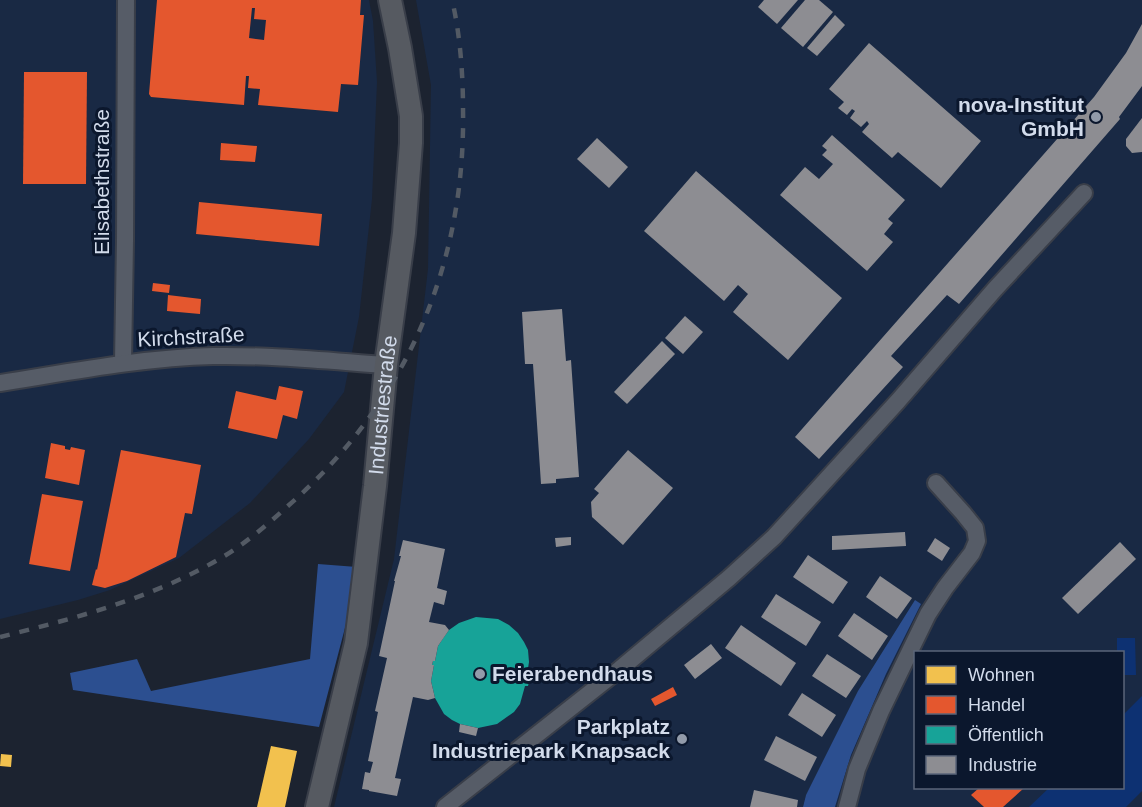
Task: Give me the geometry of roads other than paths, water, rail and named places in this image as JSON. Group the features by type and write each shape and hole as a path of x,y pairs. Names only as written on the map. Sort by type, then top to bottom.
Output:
{"main road":[{"name":"Industriestraße","path":"317,807 356,643 375,486 386,365 404,232 411,116 390,0"}],"street":[{"name":"Elisabethstraße","path":"123,363 126,0"},
{"path":"445,807 620,669 729,578 774,537 898,401 994,289 1084,193"},
{"name":"Kirchstraße","path":"0,383 123,363 212,356 386,365"},
{"path":"848,807 857,769 881,711 909,653 928,615 972,553 977,542 975,528 936,483"}],"railway":[{"path":"0,637 141,596 221,558 248,540 289,505 330,465 366,421 397,375 421,326 440,275 454,221 461,166 463,108 461,54 452,0"}],"place":[{"name":"nova-Institut GmbH","path":"1096,117"},
{"name":"Feierabendhaus","path":"480,674"},
{"name":"Parkplatz Industriepark Knapsack","path":"682,739"}]}
